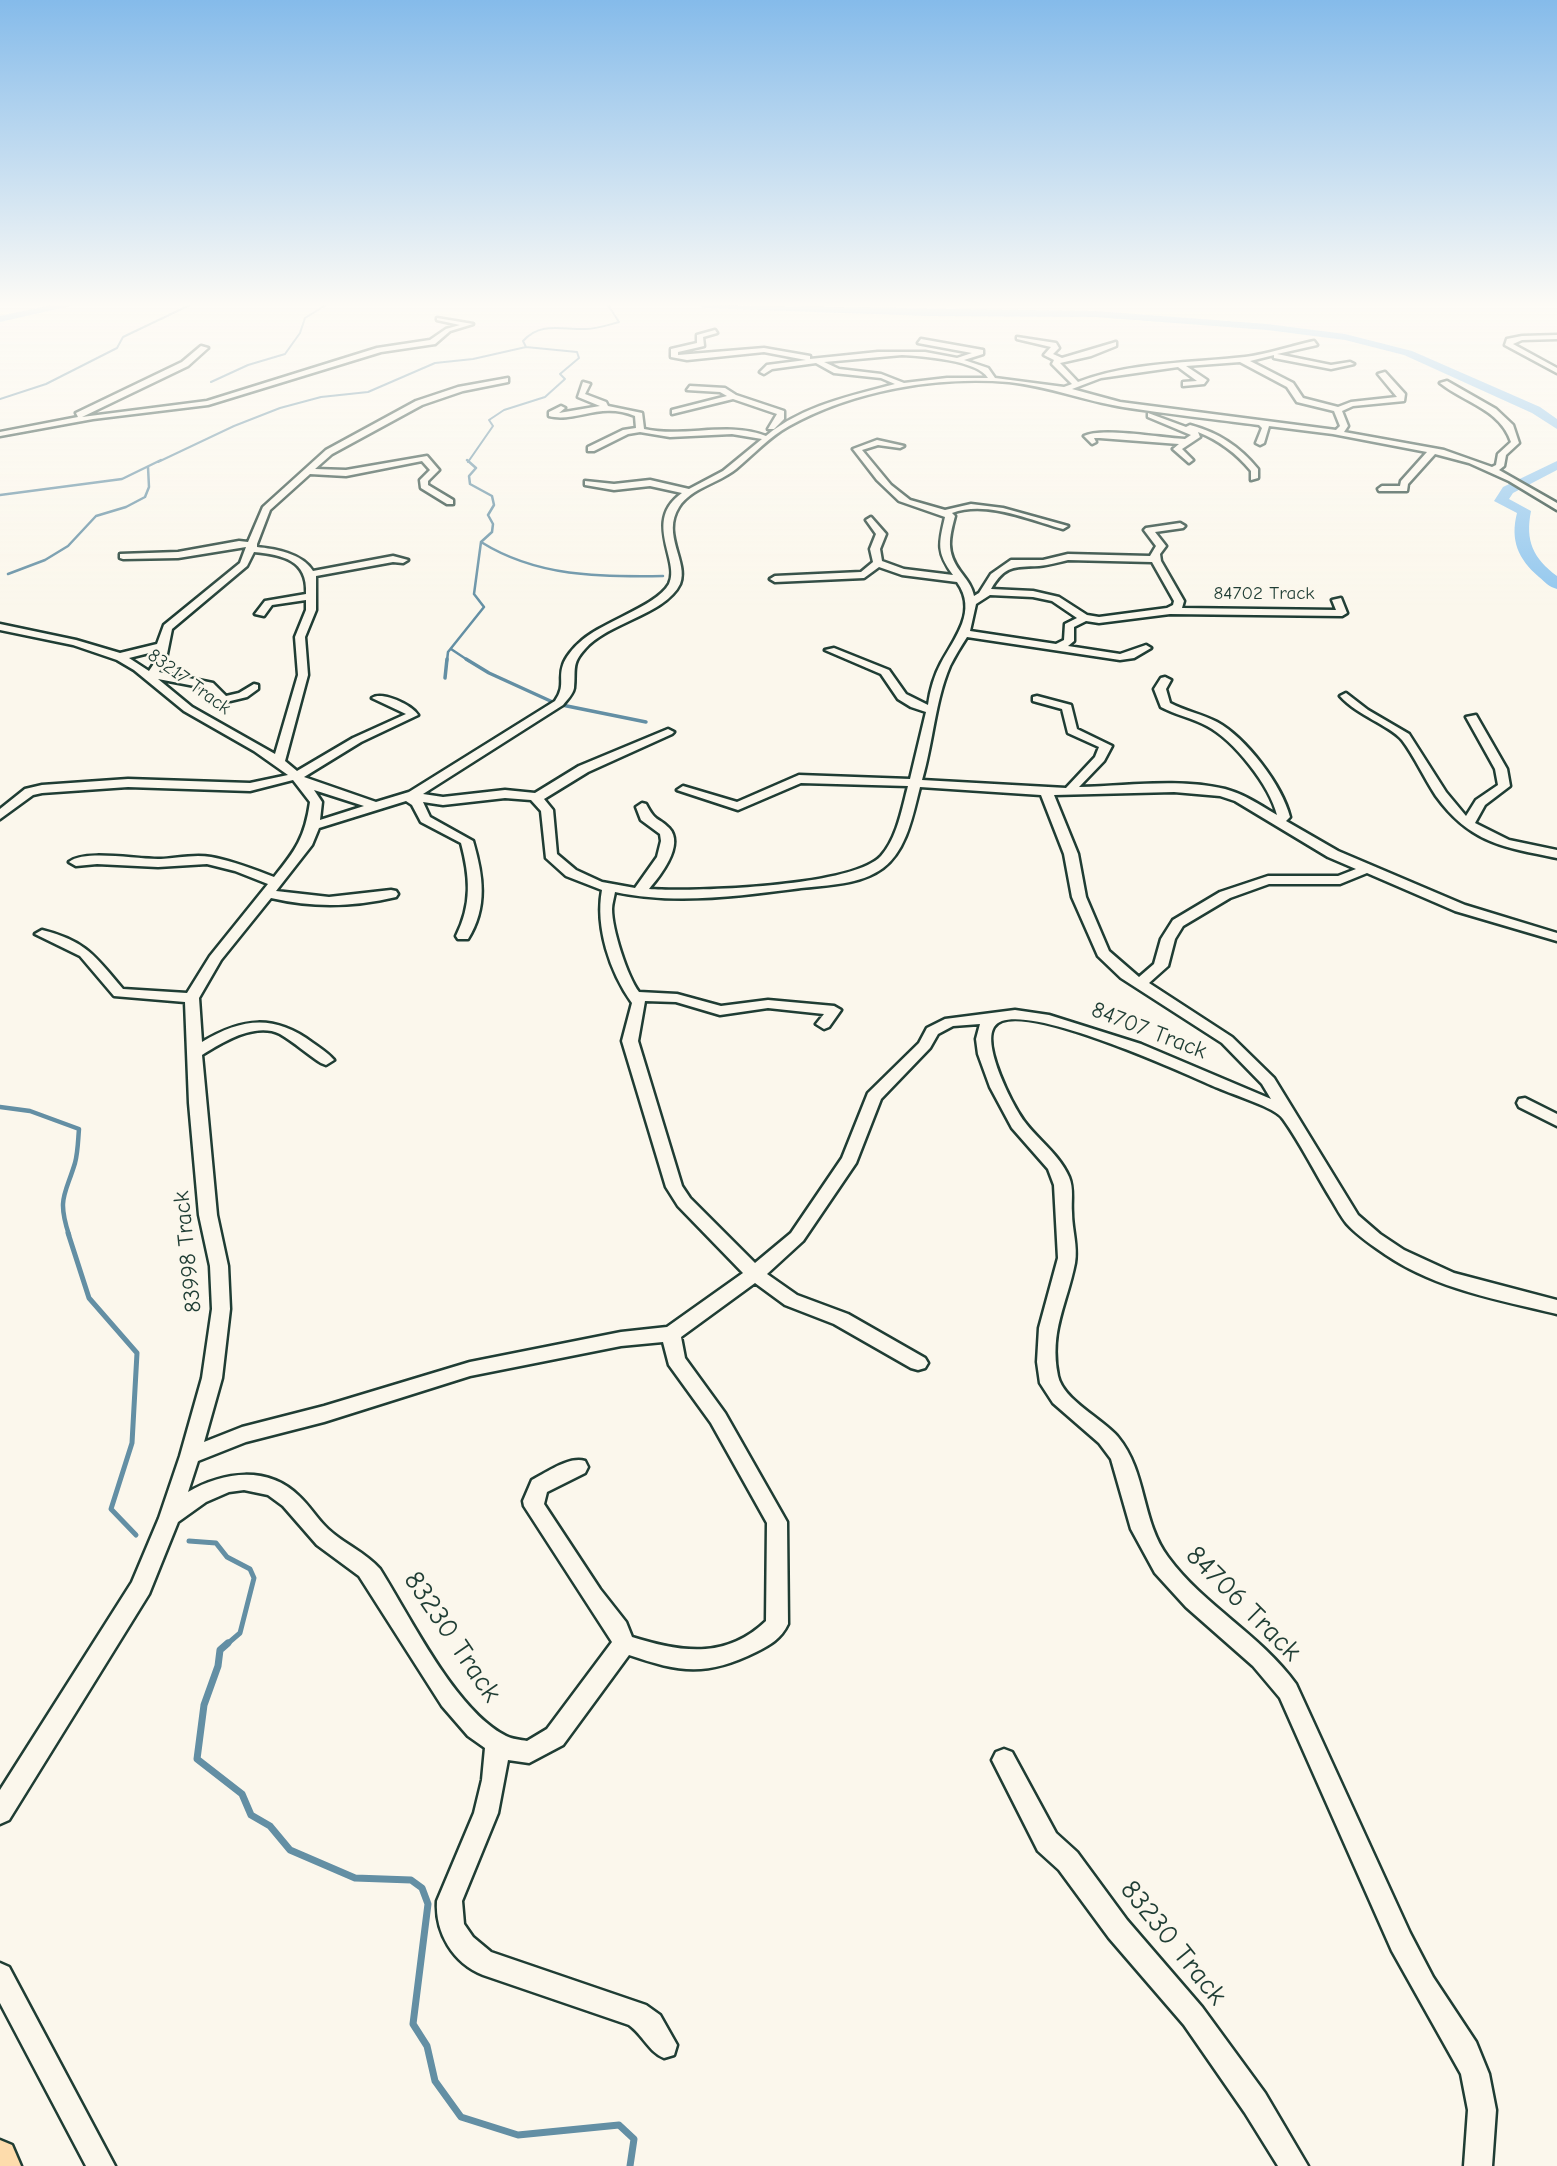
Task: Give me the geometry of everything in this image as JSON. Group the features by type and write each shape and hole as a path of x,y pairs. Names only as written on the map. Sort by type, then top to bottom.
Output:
{"main road":[{"path":"0,2157 4,2166"}],"street":[{"path":"71,421 96,406"},
{"path":"0,435 71,421 185,406"},
{"path":"150,675 161,662 162,646 168,627 233,575 252,549 263,513 334,449 389,422 413,406"},
{"path":"675,412 698,406"},
{"path":"313,826 411,796 559,703 568,690 568,665 587,640 654,602 671,588 676,578 668,544 668,522 677,503 689,492 726,473 762,440 780,419 781,412 762,406"},
{"path":"762,440 779,428 827,406"},
{"path":"1124,406 1208,434 1233,446 1255,471 1254,478"},
{"path":"1139,406 1338,433 1433,451 1490,469 1512,479 1557,507"},
{"path":"1331,406 1338,410 1344,426 1338,433"},
{"path":"1338,410 1346,406"},
{"path":"1487,406 1510,427 1515,443 1502,454 1500,466 1490,469"},
{"path":"561,408 552,414 560,416 606,408 627,411 639,415 640,430"},
{"path":"1141,412 1162,409"},
{"path":"1174,423 1196,435 1177,449 1189,460"},
{"path":"1260,443 1266,428 1262,423"},
{"path":"591,449 626,432 640,430 678,436 733,432 762,440"},
{"path":"1093,442 1088,436 1188,442"},
{"path":"411,796 431,800 515,794 537,798 547,810 549,850 554,859 583,878 609,887 638,892 682,895 736,892 840,879 870,870 891,854 925,749 931,709 946,665 964,633 972,602 967,588 946,559 944,541 950,518 945,513 901,500 894,490 876,476 856,449 877,442 900,446"},
{"path":"1382,488 1403,490 1404,483 1414,476 1433,451"},
{"path":"309,471 346,473 424,458 435,470 424,480 424,486 450,502"},
{"path":"589,483 614,487 650,483 689,492"},
{"path":"945,513 956,508 981,508 1063,526"},
{"path":"871,520 881,534 875,549 878,563"},
{"path":"984,593 1051,597 1084,618 1111,620 1170,611 1178,606 1179,601 1156,559 1161,545 1149,530 1180,526"},
{"path":"123,556 178,555 233,544 294,559 311,575 311,610 300,637 303,675 279,762"},
{"path":"972,602 984,593 994,576 1011,563 1043,563 1068,557 1156,559"},
{"path":"311,575 403,560"},
{"path":"878,563 902,572 960,579"},
{"path":"775,579 864,575 878,563"},
{"path":"260,614 270,603 311,596"},
{"name":"84702 Track","path":"1170,611 1342,613 1337,600"},
{"path":"1058,647 1069,641 1069,626 1084,618"},
{"name":"83217 Track","path":"0,627 78,644 120,657 150,675 166,694 205,722 279,762 300,779 378,806"},
{"path":"964,633 1125,657 1146,648"},
{"path":"120,657 162,646"},
{"path":"830,650 886,672 897,691 912,704 931,709"},
{"path":"150,675 209,685 223,699 237,698 254,687"},
{"path":"1165,680 1160,689 1165,705 1218,727 1234,741 1259,772 1283,807 1284,817 1278,821"},
{"path":"1346,696 1364,712 1405,736 1441,794 1467,825 1504,843 1557,854"},
{"path":"0,815 30,792 42,789 128,783 241,788 300,779 360,738 412,715 410,711 378,698"},
{"path":"1037,699 1067,707 1072,731 1106,746 1100,758 1071,789"},
{"path":"1467,825 1480,803 1504,786 1502,769 1472,718"},
{"path":"537,798 607,757 668,732"},
{"path":"42,933 75,946 85,953 93,960 111,987 119,993 192,998 215,959 302,852 313,826 316,802 300,779"},
{"path":"683,790 740,806 799,779 915,783 1046,792 1071,789 1212,790 1239,799 1325,850 1460,908 1557,937"},
{"path":"1046,792 1068,845 1076,888 1097,944 1118,969 1237,1048 1268,1081 1344,1211 1371,1237 1412,1263 1446,1279 1557,1307"},
{"path":"411,796 425,819 467,841 477,900 473,919 463,936"},
{"path":"638,892 657,871 667,838 665,831 645,817 642,807"},
{"path":"76,862 214,861 298,900 344,902 391,894"},
{"path":"1139,984 1161,966 1168,939 1178,923 1217,898 1268,880 1330,881 1349,878 1369,868"},
{"path":"609,887 606,915 625,983 635,996 638,1008 630,1041 674,1187 684,1202 755,1274 791,1300 841,1319 918,1363"},
{"path":"635,996 677,998 720,1011 768,1004 834,1010 824,1024"},
{"name":"83998 Track","path":"0,1812 141,1587 169,1518 212,1378 221,1309 219,1266 208,1215 194,1054 192,998"},
{"name":"84707 Track","path":"671,1334 755,1274 797,1237 850,1159 864,1116 874,1097 925,1045 932,1031 950,1022 1008,1015 1031,1017 1080,1028 1157,1055 1246,1096 1285,1110"},
{"name":"84706 Track","path":"991,1019 983,1028 983,1045 1001,1094 1019,1125 1058,1172 1062,1182 1068,1250 1049,1327 1048,1367 1052,1388 1103,1434 1122,1459 1129,1474 1139,1523 1148,1544 1164,1569 1199,1608 1265,1662 1288,1691 1401,1942 1423,1986 1466,2052 1475,2074 1482,2110 1478,2166"},
{"path":"194,1054 226,1034 273,1028 286,1032 326,1060"},
{"path":"1525,1102 1557,1121"},
{"path":"190,1456 242,1435 324,1414 470,1368 621,1339 671,1334 676,1360 719,1418 777,1522 777,1624 762,1637 715,1661 674,1660 624,1644 618,1629 592,1596 534,1506 535,1493 539,1486 578,1467"},
{"name":"83230 Track","path":"169,1518 205,1491 237,1482 257,1483 286,1497 319,1534 371,1574 448,1694 477,1730 497,1745 516,1754 530,1753 548,1745 624,1644"},
{"path":"497,1745 496,1779 492,1796 477,1839 451,1888 449,1919 455,1934 466,1950 483,1962 637,2014 651,2024 664,2045"},
{"name":"83230 Track","path":"1004,1760 1047,1842 1068,1861 1118,1929 1193,2016 1294,2166"},
{"path":"0,1976 101,2166"}],"waterway":[{"path":"158,462 234,426 287,406"},
{"path":"468,461 493,426 489,420 504,410 516,406"},
{"path":"1527,406 1557,425"},
{"path":"0,495 122,479 161,460"},
{"path":"468,461 476,468 469,476 470,484 492,496 494,505 488,515 493,524 492,532 481,542"},
{"path":"1557,465 1508,490 1501,501 1524,511 1521,524 1522,545 1538,569 1557,584"},
{"path":"8,574 45,560 68,546 96,516 126,507 145,497 149,487 148,467"},
{"path":"447,661 448,652 484,607 474,594 481,542"},
{"path":"481,542 502,554 546,568 592,575 663,576"},
{"path":"451,649 466,659"},
{"path":"445,678 447,659"},
{"path":"466,659 489,673 557,704 646,722"},
{"path":"0,1107 30,1111 79,1129 76,1159 63,1205 69,1235"},
{"path":"68,1233 89,1298 137,1353 132,1443 111,1509 136,1535"},
{"path":"189,1541 216,1543 227,1557 250,1569 254,1578 240,1633 226,1645"},
{"path":"228,1643 220,1650 218,1666 204,1705 197,1759 242,1794 251,1815 270,1826 290,1850 355,1878 411,1880 422,1888 428,1904 413,2024 427,2046 435,2081 461,2117 518,2135 619,2125 634,2139 630,2166"}]}
